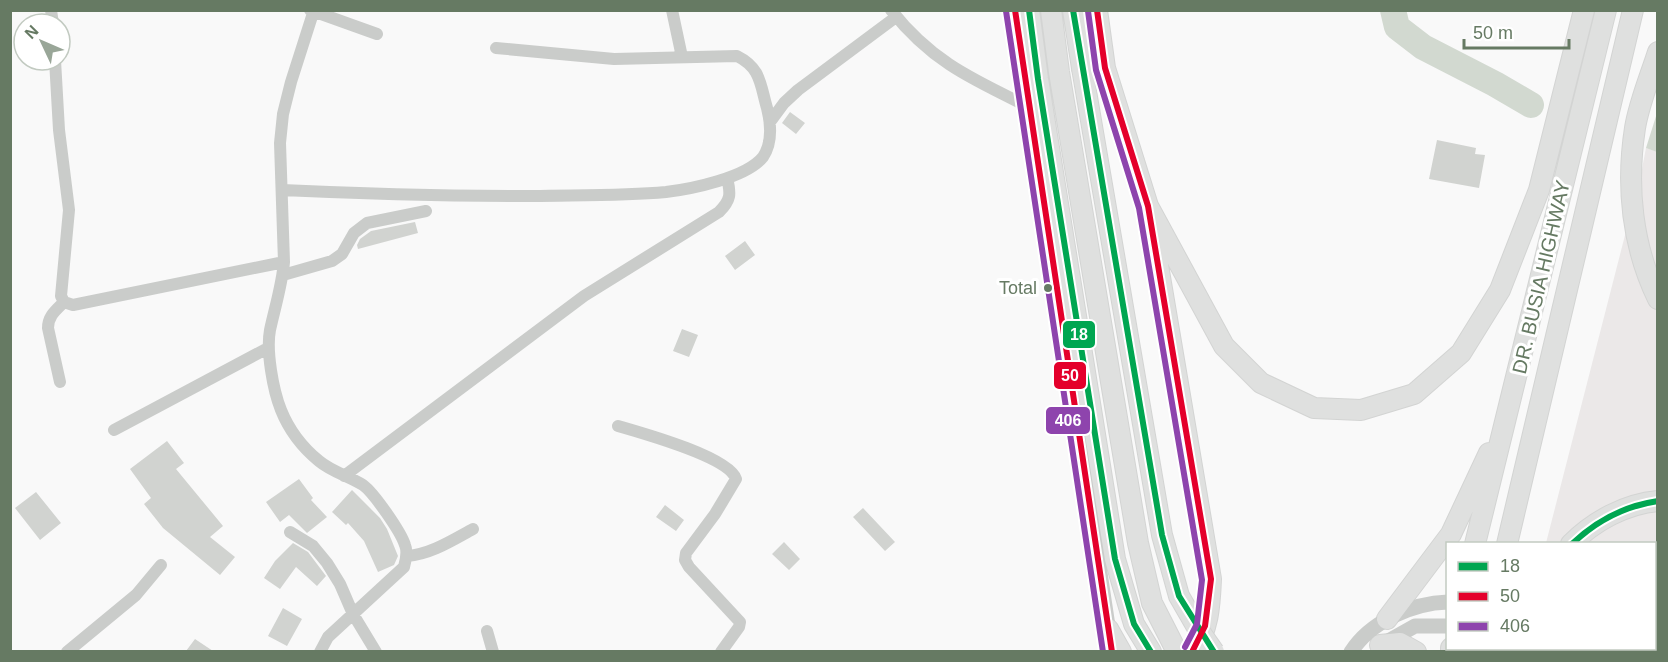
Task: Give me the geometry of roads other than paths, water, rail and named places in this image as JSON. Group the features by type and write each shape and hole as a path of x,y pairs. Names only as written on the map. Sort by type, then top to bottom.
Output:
{"highway":[{"path":"1029,10 1114,559 1134,624 1151,651"},
{"path":"1051,10 1059,72 1138,543 1152,603 1177,651"},
{"path":"1073,10 1162,535 1179,596 1214,651"},
{"path":"1097,10 1106,68 1148,206 1210,579 1210,609 1197,646 1192,651"},
{"path":"1148,206 1224,346 1261,383 1314,408 1361,410 1414,394 1461,353 1500,290 1539,190 1584,10"},
{"name":"DR. BUSIA HIGHWAY","path":"1475,542 1606,10"},
{"name":"DR. BUSIA HIGHWAY","path":"1507,542 1633,10"},
{"path":"1658,52 1635,127 1631,201 1638,245 1658,299"},
{"path":"1387,619 1451,534 1509,412"},
{"path":"1572,542 1585,530 1617,512 1647,502 1658,501"},
{"path":"1108,629 1120,651"},
{"path":"1377,648 1400,642 1416,651"}],"street":[{"path":"672,10 682,57"},
{"path":"1015,10 1112,651"},
{"path":"320,651 328,637 404,567 407,556 405,544 378,501 364,486 321,463 302,446 281,410 268,348 283,269 280,143 283,114 312,11 377,34"},
{"path":"770,122 784,103 798,90 894,14 915,39 941,60 969,78 1029,107"},
{"path":"282,190 428,196 611,195 668,192 727,178 750,167 763,157 770,141 770,122 757,73 749,62 736,56 614,58 496,48"},
{"path":"56,72 59,130 69,210 61,296 64,303"},
{"path":"344,476 584,296 719,212 728,203 731,194 727,178"},
{"path":"64,303 74,305 332,261 342,254 354,233 367,223 426,211"},
{"path":"60,382 48,321 64,303"},
{"path":"114,430 268,348"},
{"path":"618,426 696,453 725,466 736,479 715,514 686,553 685,560 688,567 740,622 739,627 721,651"},
{"path":"407,556 421,555 472,529"},
{"path":"290,532 314,546 327,563 340,584 353,614 376,651"},
{"path":"67,651 136,595 161,564"},
{"path":"1351,651 1358,641 1387,619 1421,606 1446,603"},
{"path":"1377,648 1415,626 1446,626"},
{"path":"487,632 493,651"}],"waterway":[{"path":"1393,10 1397,27 1423,47 1531,105"}],"place":[{"name":"Total","path":"1048,288"}]}
